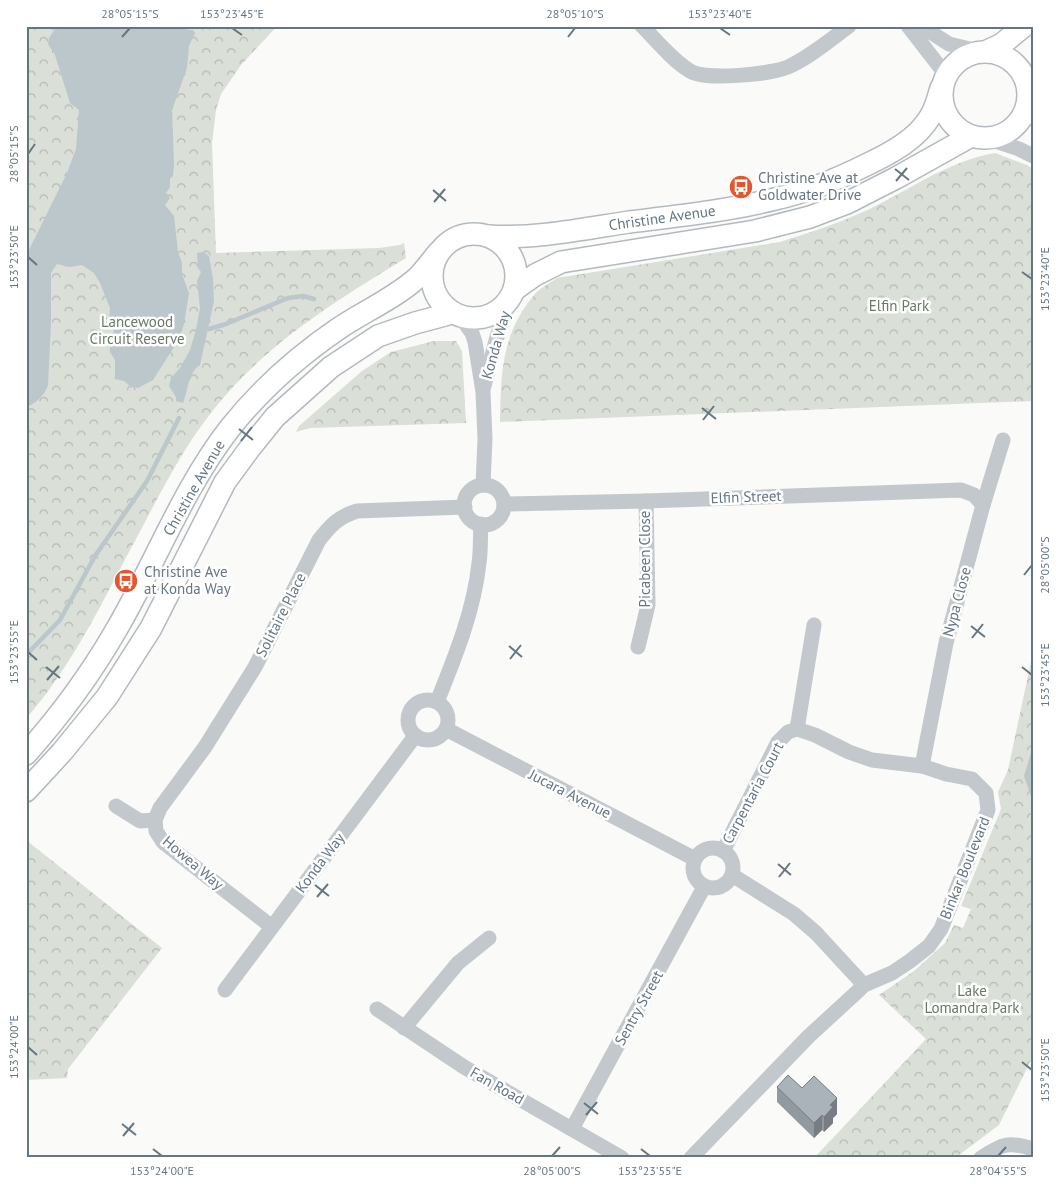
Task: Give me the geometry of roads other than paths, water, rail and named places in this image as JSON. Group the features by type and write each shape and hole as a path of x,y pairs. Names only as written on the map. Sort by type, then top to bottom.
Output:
{"main road":[{"path":"982,51 1000,54 1013,61 1022,72 1029,86 1026,110 1010,130 998,136 978,137 957,129 947,118 942,104 944,82 954,64 965,56 1002,44 1024,26"},
{"name":"Christine Avenue","path":"490,236 522,237 693,214 746,206 798,193 858,169 882,157 905,142 924,126 932,115 944,82"},
{"name":"Christine Avenue","path":"512,294 535,275 561,262 755,231 824,212 847,203 978,137"},
{"path":"470,233 490,236 501,242 510,252 515,264 517,277 512,294 501,309 488,316 474,319 455,314 440,303 434,291 431,278 433,264 439,252 444,245 456,237 470,233"},
{"name":"Christine Avenue","path":"26,754 62,711 105,650 195,482 217,446 240,415 300,356 340,328 400,291 417,277 439,252"},
{"name":"Christine Avenue","path":"26,791 62,752 107,697 151,628 225,482 275,417 331,367 378,336 415,323 455,314"}],"street":[{"path":"642,26 691,72 707,76 754,73 787,68 806,58 849,26"},
{"path":"908,26 944,82"},
{"path":"921,26 949,44 982,51"},
{"path":"1029,86 1033,118"},
{"path":"978,137 1019,149 1033,156"},
{"name":"Konda Way","path":"483,392 497,337 512,294"},
{"name":"Konda Way","path":"455,314 472,334 475,342 483,392 485,439 483,485"},
{"name":"Nypa Close","path":"922,766 946,643 983,505 1003,440"},
{"path":"483,485 495,488 500,492 504,504 497,520 486,524 481,524 470,518 464,506 471,489 483,485"},
{"name":"Elfin Street","path":"504,504 960,490 974,495 983,505"},
{"name":"Picabeen Close","path":"638,647 648,605 646,501"},
{"name":"Solitaire Place","path":"155,820 160,808 205,747 255,667 319,540 330,526 342,515 356,511 464,506"},
{"path":"437,702 473,600 479,562 481,524"},
{"name":"Carpentaria Court","path":"723,850 778,742 788,732 797,729 814,625"},
{"path":"424,700 437,702 442,706 448,717 446,729 432,740 420,739 415,736 408,725 407,718 413,706 424,700"},
{"name":"Jucara Avenue","path":"446,729 695,859"},
{"name":"Binkar Boulevard","path":"797,729 872,760 922,766 946,774 972,778 986,792 988,810 941,929 929,946 910,961 892,973 864,985"},
{"name":"Konda Way","path":"225,990 415,736"},
{"name":"Howea Way","path":"116,806 140,821 155,820 156,831 163,842 272,927"},
{"path":"710,848 723,850 731,858 733,864 732,875 724,886 717,888 704,887 695,878 693,865 695,859 699,854 710,848"},
{"path":"690,1158 809,1036 864,985 816,933 794,914 732,875"},
{"name":"Sentry Street","path":"572,1129 704,887"},
{"path":"404,1028 458,963 489,938"},
{"name":"Fan Road","path":"377,1009 464,1067 622,1158"},
{"path":"981,1158 999,1146 1011,1145 1033,1149"}],"waterway":[{"path":"209,329 226,324 288,298 303,296 314,299"},
{"path":"26,655 60,620 95,556 147,481 179,418"}],"place":[{"name":"Christine Ave at Goldwater Drive","path":"741,187"},
{"name":"Christine Ave at Konda Way","path":"126,581"}],"park label":[{"name":"Elfin Park","path":"899,306"},
{"name":"Lancewood Circuit Reserve","path":"137,330"},
{"name":"Lake Lomandra Park","path":"972,1000"}]}
